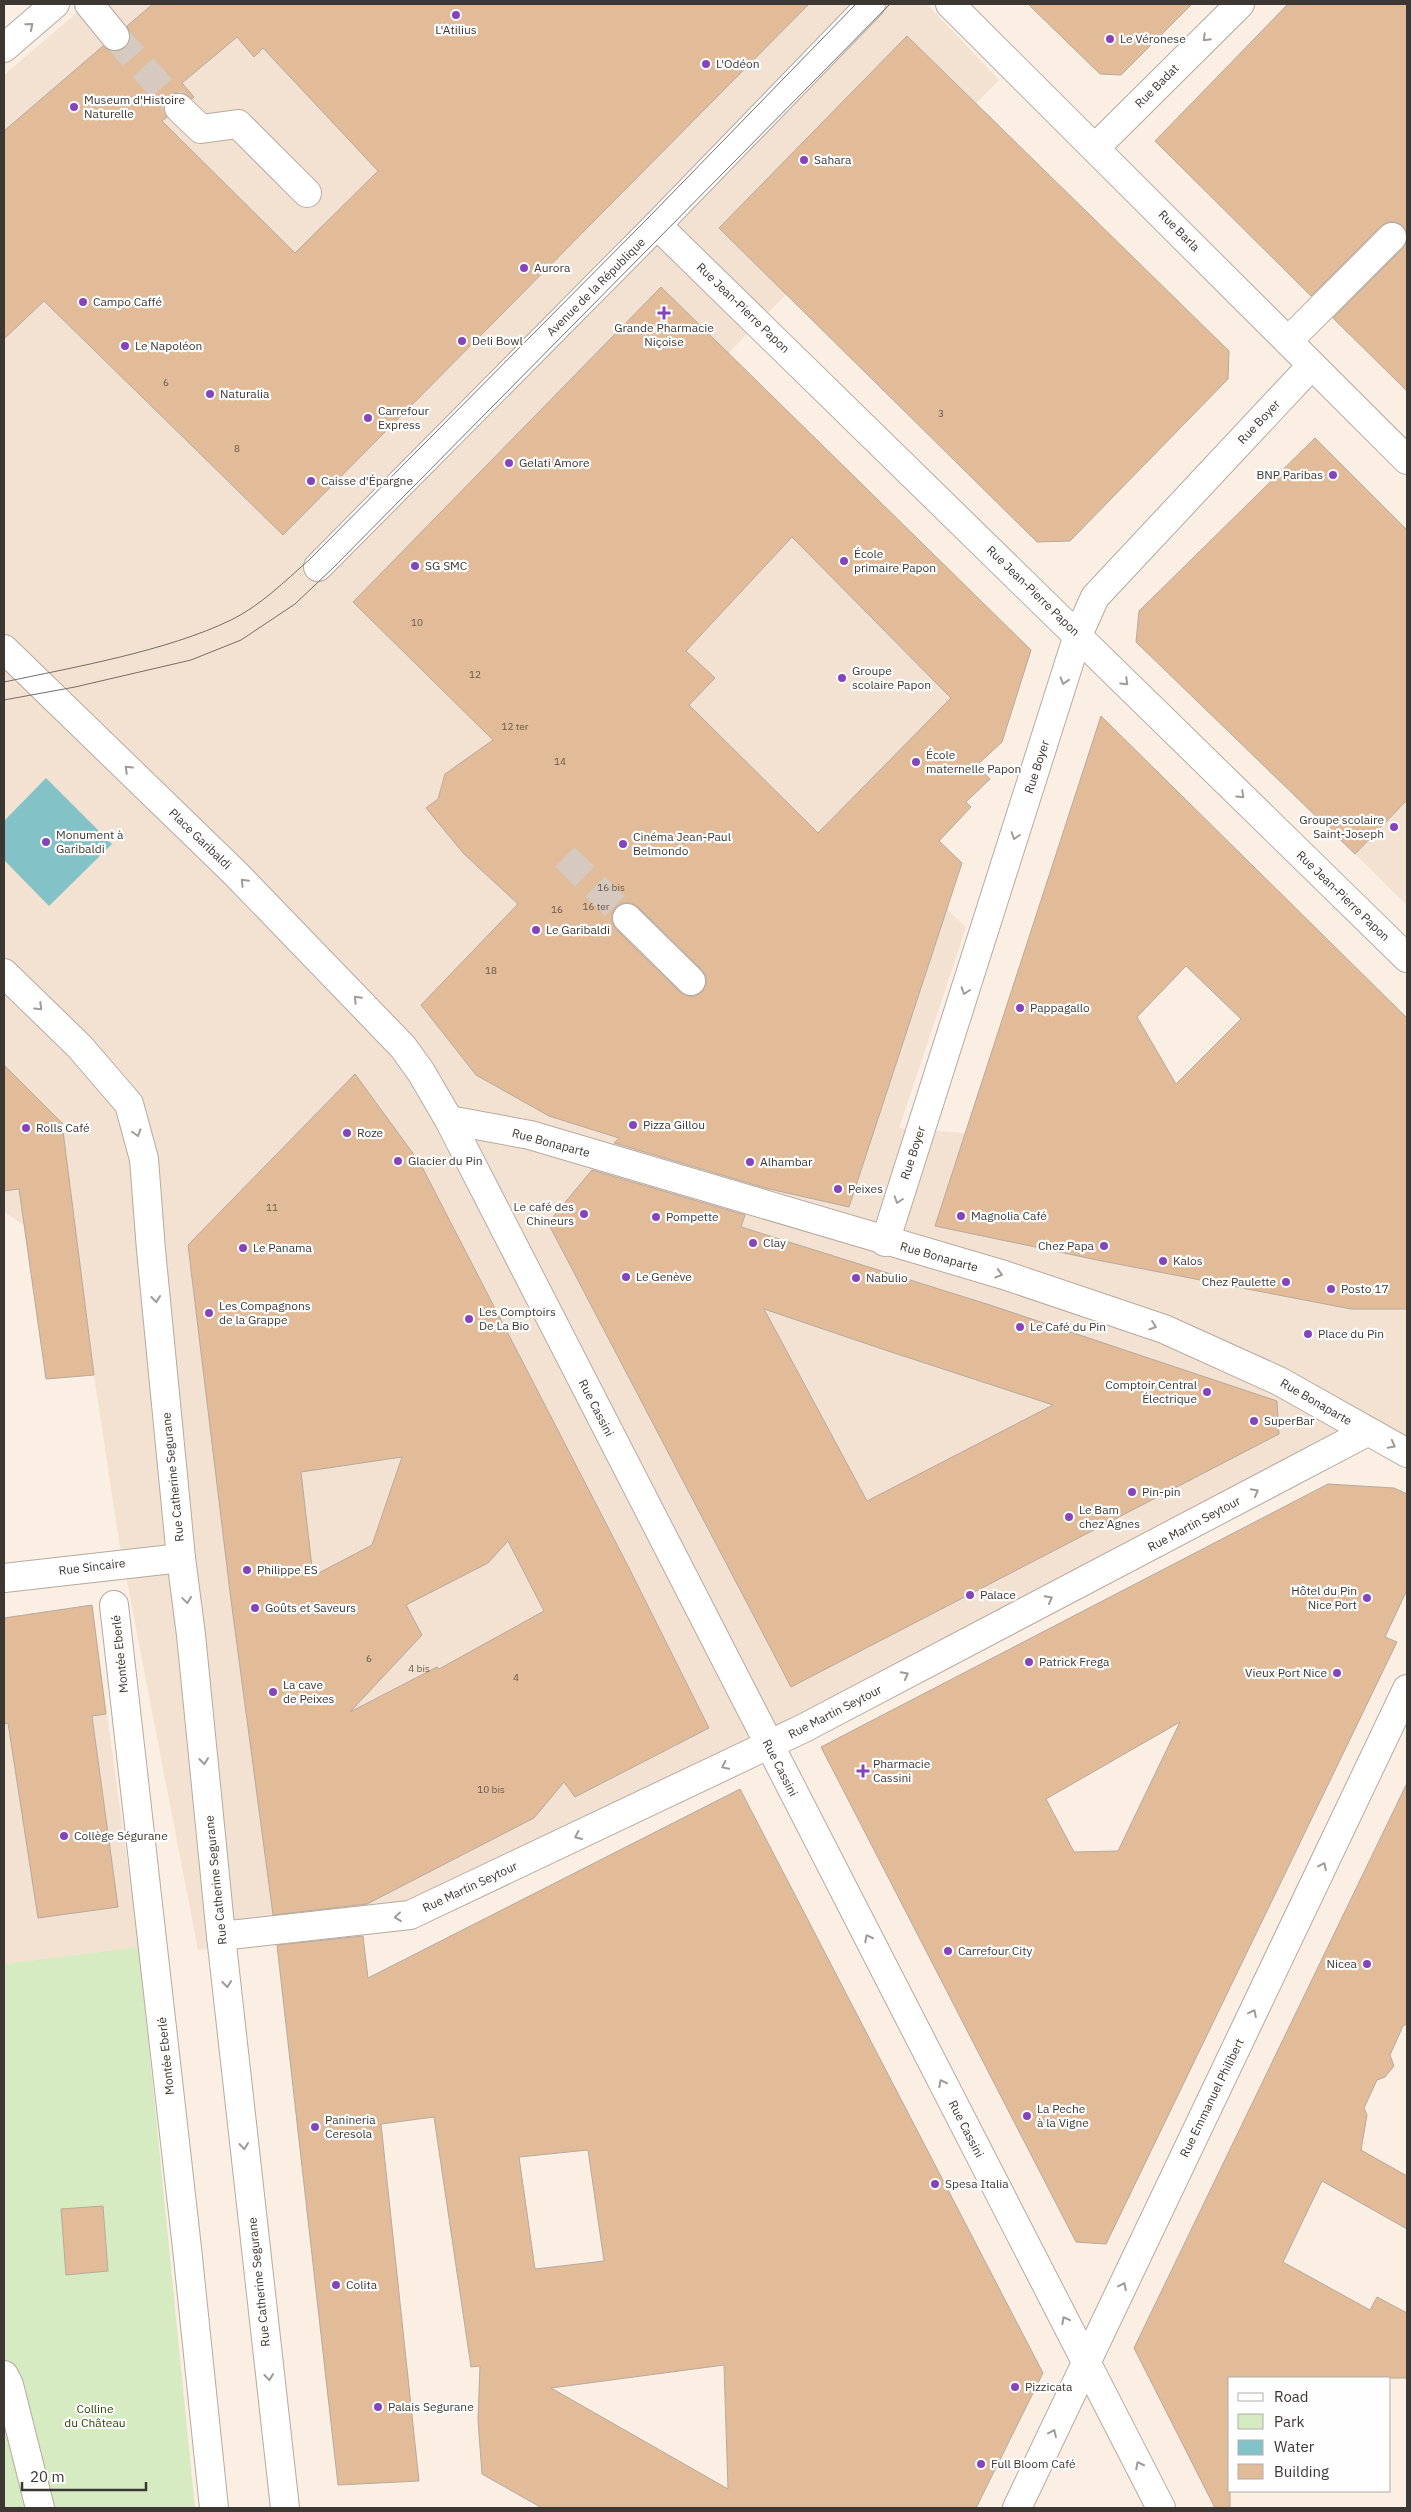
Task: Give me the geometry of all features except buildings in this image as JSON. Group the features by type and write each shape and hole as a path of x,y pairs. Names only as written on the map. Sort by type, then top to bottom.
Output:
{"street":[{"path":"4,48 55,4"},
{"path":"89,4 115,36"},
{"name":"Avenue de la République","path":"318,568 872,4"},
{"name":"Rue Barla","path":"950,4 1096,147 1407,460"},
{"name":"Rue Badat","path":"1096,147 1240,4"},
{"path":"179,108 201,129 238,124 307,193"},
{"name":"Rue Jean-Pierre Papon","path":"657,225 1407,958"},
{"path":"1288,341 1392,237"},
{"name":"Rue Boyer","path":"885,1242 1078,635 1095,597 1312,365"},
{"name":"Place Garibaldi","path":"4,649 236,874 391,1034"},
{"path":"627,918 692,981"},
{"name":"Rue Catherine Segurane","path":"4,973 80,1046 129,1104 144,1159 181,1558 191,1635 221,1936 285,2508"},
{"name":"Rue Cassini","path":"391,1034 421,1072 449,1120 1087,2360 1161,2508"},
{"name":"Rue Bonaparte","path":"449,1120 530,1135 885,1242 1004,1275 1164,1329 1279,1381 1407,1453"},
{"name":"Rue Martin Seytour","path":"221,1936 410,1915 769,1745 1367,1432"},
{"name":"Rue Sincaire","path":"4,1578 181,1558"},
{"name":"Montée Eberlé","path":"114,1605 187,2248 214,2508"},
{"name":"Rue Emmanuel Philibert","path":"1017,2508 1407,1689"},
{"path":"4,2375 40,2508"}],"shaded area":[{"path":"87,4 927,4 999,80 542,541 648,637 829,451 1031,650 1002,742 977,764 990,779 966,802 971,807 939,840 962,863 949,903 943,906 966,927 899,1128 1407,1167 1407,1453 1367,1432 404,1926 198,1950 118,1535 94,1375 46,1379 24,1225 4,1212 4,75"},
{"name":"Groupe scolaire Saint-Joseph","path":"1407,800 1407,905 1355,854"},
{"name":"Collège Ségurane","path":"92,1605 139,1947 4,1964 4,1618"}],"green space":[{"name":"Colline du Château","path":"139,1947 195,2508 4,2508 4,1964"}],"water":[{"path":"46,778 112,844 49,906 4,860 4,821"}],"tunnel":[{"path":"115,36 179,108"},
{"path":"565,857 627,918"}],"tram line":[{"path":"4,682 120,657 179,641 231,620 252,608 272,593 309,560 648,218 856,4"},
{"path":"4,700 75,687 191,660 241,640 295,604 334,567 890,4"}],"place":[{"name":"L'Atilius","path":"456,15"},
{"name":"Le Véronese","path":"1110,39"},
{"name":"L'Odéon","path":"706,64"},
{"name":"Museum d'Histoire Naturelle","path":"74,107"},
{"name":"Sahara","path":"804,160"},
{"name":"Aurora","path":"524,268"},
{"name":"Campo Caffé","path":"83,302"},
{"name":"Grande Pharmacie Niçoise","path":"664,313"},
{"name":"Deli Bowl","path":"462,341"},
{"name":"Le Napoléon","path":"125,346"},
{"name":"Naturalia","path":"210,394"},
{"name":"Carrefour Express","path":"368,418"},
{"name":"Gelati Amore","path":"509,463"},
{"name":"BNP Paribas","path":"1333,475"},
{"name":"Caisse d'Épargne","path":"311,481"},
{"name":"École primaire Papon","path":"844,561"},
{"name":"SG SMC","path":"415,566"},
{"name":"Groupe scolaire Papon","path":"842,678"},
{"name":"École maternelle Papon","path":"916,762"},
{"name":"Groupe scolaire Saint-Joseph","path":"1394,827"},
{"name":"Monument à Garibaldi","path":"46,842"},
{"name":"Cinéma Jean-Paul Belmondo","path":"623,844"},
{"name":"Le Garibaldi","path":"536,930"},
{"name":"Pappagallo","path":"1020,1008"},
{"name":"Pizza Gillou","path":"633,1125"},
{"name":"Rolls Café","path":"26,1128"},
{"name":"Roze","path":"347,1133"},
{"name":"Glacier du Pin","path":"398,1161"},
{"name":"Alhambar","path":"750,1162"},
{"name":"Peixes","path":"838,1189"},
{"name":"Le café des Chineurs","path":"584,1214"},
{"name":"Magnolia Café","path":"961,1216"},
{"name":"Pompette","path":"656,1217"},
{"name":"Clay","path":"753,1243"},
{"name":"Chez Papa","path":"1104,1246"},
{"name":"Le Panama","path":"243,1248"},
{"name":"Kalos","path":"1163,1261"},
{"name":"Le Genève","path":"626,1277"},
{"name":"Nabulio","path":"856,1278"},
{"name":"Chez Paulette","path":"1286,1282"},
{"name":"Posto 17","path":"1331,1289"},
{"name":"Les Compagnons de la Grappe","path":"209,1313"},
{"name":"Les Comptoirs De La Bio","path":"469,1319"},
{"name":"Le Café du Pin","path":"1020,1327"},
{"name":"Place du Pin","path":"1308,1334"},
{"name":"Comptoir Central Électrique","path":"1207,1392"},
{"name":"SuperBar","path":"1254,1421"},
{"name":"Pin-pin","path":"1132,1492"},
{"name":"Le Bam chez Agnes","path":"1069,1517"},
{"name":"Philippe ES","path":"247,1570"},
{"name":"Palace","path":"970,1595"},
{"name":"Hôtel du Pin Nice Port","path":"1367,1598"},
{"name":"Goûts et Saveurs","path":"255,1608"},
{"name":"Patrick Frega","path":"1029,1662"},
{"name":"Vieux Port Nice","path":"1337,1673"},
{"name":"La cave de Peixes","path":"273,1692"},
{"name":"Pharmacie Cassini","path":"863,1771"},
{"name":"Collège Ségurane","path":"64,1836"},
{"name":"Carrefour City","path":"948,1951"},
{"name":"Nicea","path":"1367,1964"},
{"name":"La Peche à la Vigne","path":"1027,2116"},
{"name":"Panineria Ceresola","path":"315,2127"},
{"name":"Spesa Italia","path":"935,2184"},
{"name":"Colita","path":"336,2285"},
{"name":"Pizzicata","path":"1015,2387"},
{"name":"Palais Segurane","path":"378,2407"},
{"name":"Full Bloom Café","path":"981,2464"}]}
